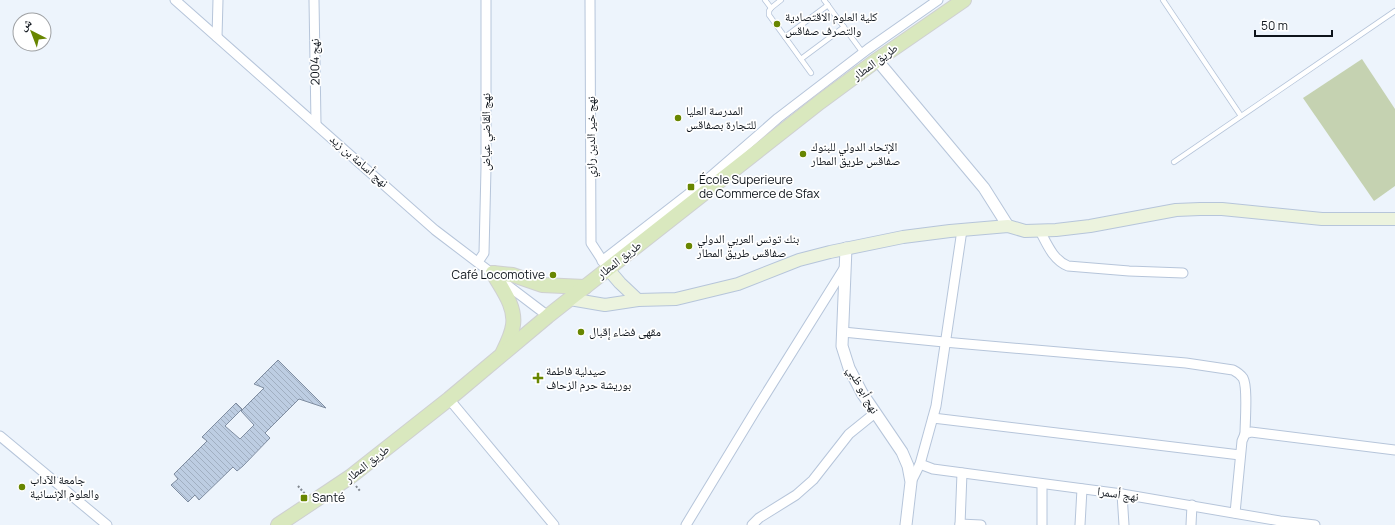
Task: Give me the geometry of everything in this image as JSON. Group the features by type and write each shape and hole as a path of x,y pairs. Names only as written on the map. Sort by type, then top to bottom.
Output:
{"main road":[{"name":"طريق المطار","path":"278,525 350,478 585,287 605,265 820,102 877,60 964,0"},
{"path":"570,299 605,305 638,300 676,299 738,284 799,260 846,248 903,237 962,230 1008,226 1025,231 1040,231 1090,226 1176,210 1200,209 1222,209 1322,219 1395,219"},
{"path":"605,265 620,283 638,300"},
{"path":"492,273 513,275 542,285 585,287"},
{"path":"492,273 507,298 513,317 513,326 503,354"}],"street":[{"name":"نهج أسامة بن زيد","path":"175,0 316,123 435,230 548,316"},
{"path":"217,37 218,0"},
{"name":"نهج 2004","path":"314,0 316,123"},
{"name":"نهج القاضي عياض","path":"478,262 484,253 486,168 486,0"},
{"name":"نهج خير الدين رازي","path":"590,0 591,243 605,265"},
{"path":"605,265 778,118 866,51 938,0"},
{"path":"866,51 877,60 980,182 1008,226"},
{"path":"911,482 920,464 933,418 962,230"},
{"path":"1040,231 1056,258 1061,263 1068,266 1129,271 1183,273"},
{"name":"نهج أبو ظبي","path":"846,248 842,346 849,368 862,393 874,413 902,452 908,466 911,482 906,525"},
{"path":"686,525 846,266"},
{"path":"843,332 1186,363 1233,370 1243,378 1246,388 1245,434 1242,441 1240,455 1235,513"},
{"path":"449,399 554,525"},
{"path":"752,525 759,518 796,495 813,480 849,434 874,413"},
{"path":"933,418 1240,455"},
{"path":"1245,434 1259,432 1395,450"},
{"path":"0,436 107,525"},
{"name":"نهج أسمرا","path":"920,464 933,469 1122,494 1192,505 1280,523 1316,525"},
{"path":"962,473 960,524 981,525"},
{"path":"1042,484 1042,525"},
{"path":"1080,525 1082,489"},
{"path":"1122,494 1124,525"},
{"path":"1191,525 1192,505"}],"lane":[{"path":"765,0 771,8"},
{"path":"781,0 771,8 769,15 811,73"},
{"path":"824,0 844,27 866,51"},
{"path":"1163,0 1241,116"},
{"path":"785,37 828,5"},
{"path":"1174,162 1395,11"},
{"path":"801,59 844,27"}],"green space":[{"path":"1362,59 1395,109 1395,186 1374,201 1303,98"}],"building":[{"path":"278,360 326,408 299,399 265,433 270,438 243,466 237,471 233,467 199,500 195,495 188,502 171,485 178,479 174,474 207,441 202,437 236,403 242,409 225,426 240,439 254,425 241,411 264,388 254,384"}],"place":[{"name":"كلية العلوم الاقتصادية والتصرف صفاقس","path":"777,24"},
{"name":"المدرسة العليا للتجارة بصفاقس","path":"678,118"},
{"name":"الإتحاد الدولي للبنوك صفاقس طريق المطار","path":"803,154"},
{"name":"École Superieure de Commerce de Sfax","path":"691,187"},
{"name":"بنك تونس العربي الدولي صفاقس طريق المطار","path":"689,246"},
{"name":"Café Locomotive","path":"553,275"},
{"name":"مقهى فضاء إقبال","path":"581,332"},
{"name":"صيدلية فاطمة بوريشة حرم الزحاف","path":"538,378"},
{"name":"جامعة الآداب والعلوم الإنسانية","path":"22,487"},
{"name":"Santé","path":"304,498"}]}
